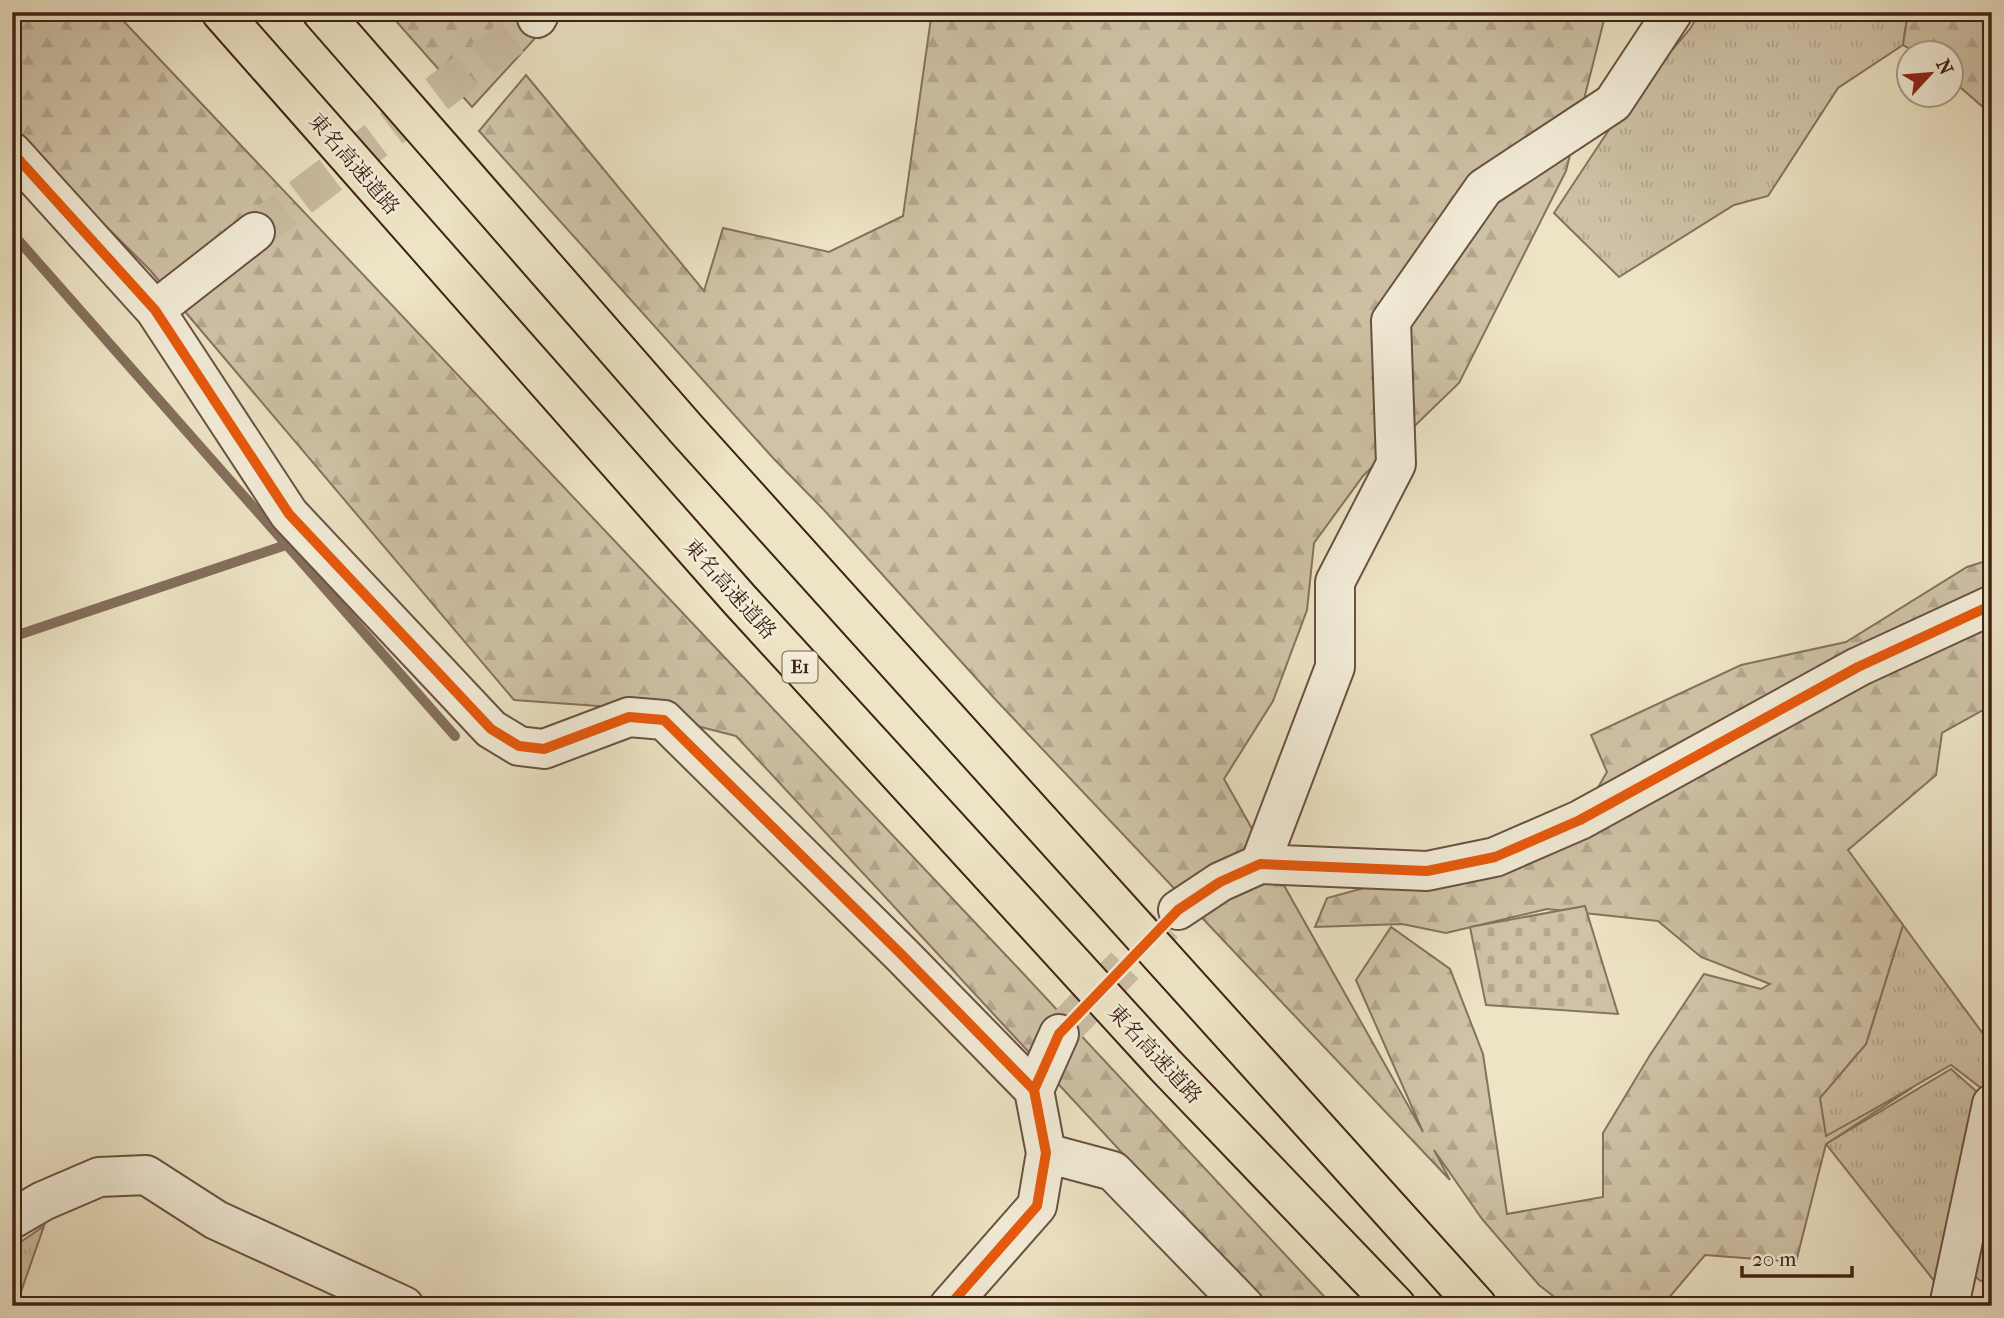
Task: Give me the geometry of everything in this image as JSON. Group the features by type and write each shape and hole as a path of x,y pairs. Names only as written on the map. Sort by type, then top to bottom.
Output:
{"highway":[{"name":"東名高速道路","path":"221,12 738,599 1166,1066 1396,1306"},
{"path":"322,12 687,430 1477,1306"}],"street":[{"path":"1261,864 1335,667 1335,582 1396,464 1391,321 1484,188 1614,103 1673,12"},
{"path":"14,157 155,310 289,514 491,729 519,746 544,749 629,717 664,720 892,945 1034,1090 1046,1153 1037,1206 949,1306"},
{"path":"155,310 255,232"},
{"path":"1178,910 1220,882 1261,864 1427,871 1495,857 1580,820 1858,667 1992,606"},
{"path":"1034,1090 1059,1034"},
{"path":"1949,1306 1992,1104"},
{"path":"1046,1153 1113,1171 1244,1306"},
{"path":"12,1219 43,1201 99,1177 146,1175 216,1220 404,1306"}],"green space":[{"path":"12,12 115,12 1019,969 1333,1306 1271,1306 1200,1237 736,736 626,708 514,700 149,269 12,133"},
{"path":"388,12 559,12 472,107"},
{"path":"905,12 1606,12 1566,171 1459,383 1363,476 1314,543 1307,610 1273,701 1224,779 1423,1132 1356,980 1391,927 1450,969 1483,1054 1507,1214 1603,1197 1603,1133 1650,1055 1704,974 1761,989 1770,984 1701,957 1658,921 1547,909 1446,933 1402,924 1315,927 1327,898 1427,871 1579,820 1607,772 1591,735 1741,665 1846,642 1967,567 1992,559 1992,705 1942,733 1936,775 1848,850 1903,925 1866,1044 1820,1098 1826,1136 1912,1088 1826,1144 1796,1262 1705,1255 1662,1306 1566,1306 1539,1285 1482,1219 1434,1150 1450,1180 995,699 824,510 774,459 479,131 526,75 704,291 723,228 829,252 903,216 931,18 934,18"},
{"path":"1700,12 1908,12 1904,38 1896,38 1896,50 1838,88 1768,196 1734,205 1619,277 1554,213 1626,104 1690,29"},
{"path":"1908,12 1992,12 1992,115 1966,92 1966,38 1904,38"},
{"path":"1585,906 1618,1014 1486,1005 1470,927"},
{"path":"1903,925 1992,1046 1992,1080 1986,1092 1951,1065 1826,1137 1819,1098 1866,1044"},
{"path":"1951,1069 1992,1105 1950,1301 1826,1144"},
{"path":"1992,1104 1992,1282 1981,1281 1958,1265"},
{"path":"44,1226 16,1306 12,1306 12,1248"}],"waterway":[{"path":"12,233 455,736"},
{"path":"12,637 286,545"}],"tunnel":[{"path":"255,232 537,18"},
{"path":"1059,1034 1178,910"}],"cycle path":[{"path":"12,152 155,310 289,514 491,729 519,746 544,749 629,717 664,720 902,955 1034,1090"},
{"path":"949,1306 1037,1206 1046,1153 1034,1090 1059,1034 1178,910 1220,882 1260,864 1427,871 1495,857 1580,820 1858,667 1992,605"}]}
